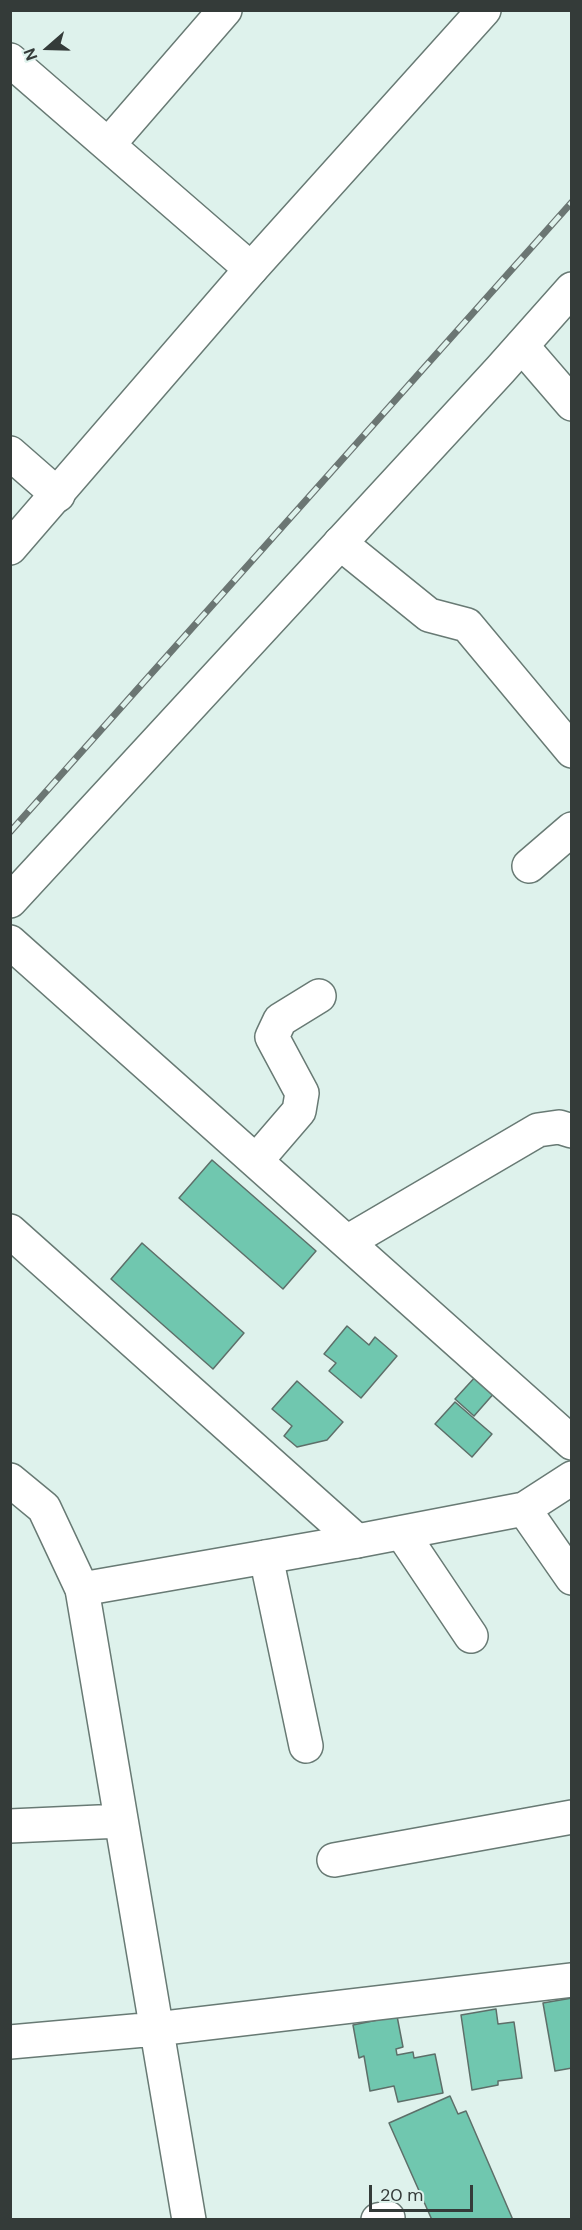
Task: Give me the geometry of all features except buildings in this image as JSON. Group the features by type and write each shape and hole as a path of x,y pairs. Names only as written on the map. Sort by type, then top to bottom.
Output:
{"street":[{"path":"108,145 225,10"},
{"path":"10,548 58,495 250,269 484,10"},
{"path":"10,60 250,269"},
{"path":"10,900 572,289"},
{"path":"522,346 572,404"},
{"path":"10,453 58,495"},
{"path":"340,543 429,615 467,626 572,751"},
{"path":"529,866 572,829"},
{"path":"10,942 572,1443"},
{"path":"256,1161 299,1112 302,1093 272,1037 280,1020 319,996"},
{"path":"347,1242 538,1130 559,1127 572,1131"},
{"path":"10,1231 357,1541"},
{"path":"82,1589 402,1533 524,1509 572,1478"},
{"path":"10,1480 44,1508 82,1589 189,2220"},
{"path":"524,1509 572,1578"},
{"path":"402,1533 471,1636"},
{"path":"266,1557 306,1746"},
{"path":"334,1860 572,1817"},
{"path":"10,1826 121,1821"},
{"path":"10,2042 156,2029 572,1980"}],"railway":[{"path":"10,832 572,202"}]}
